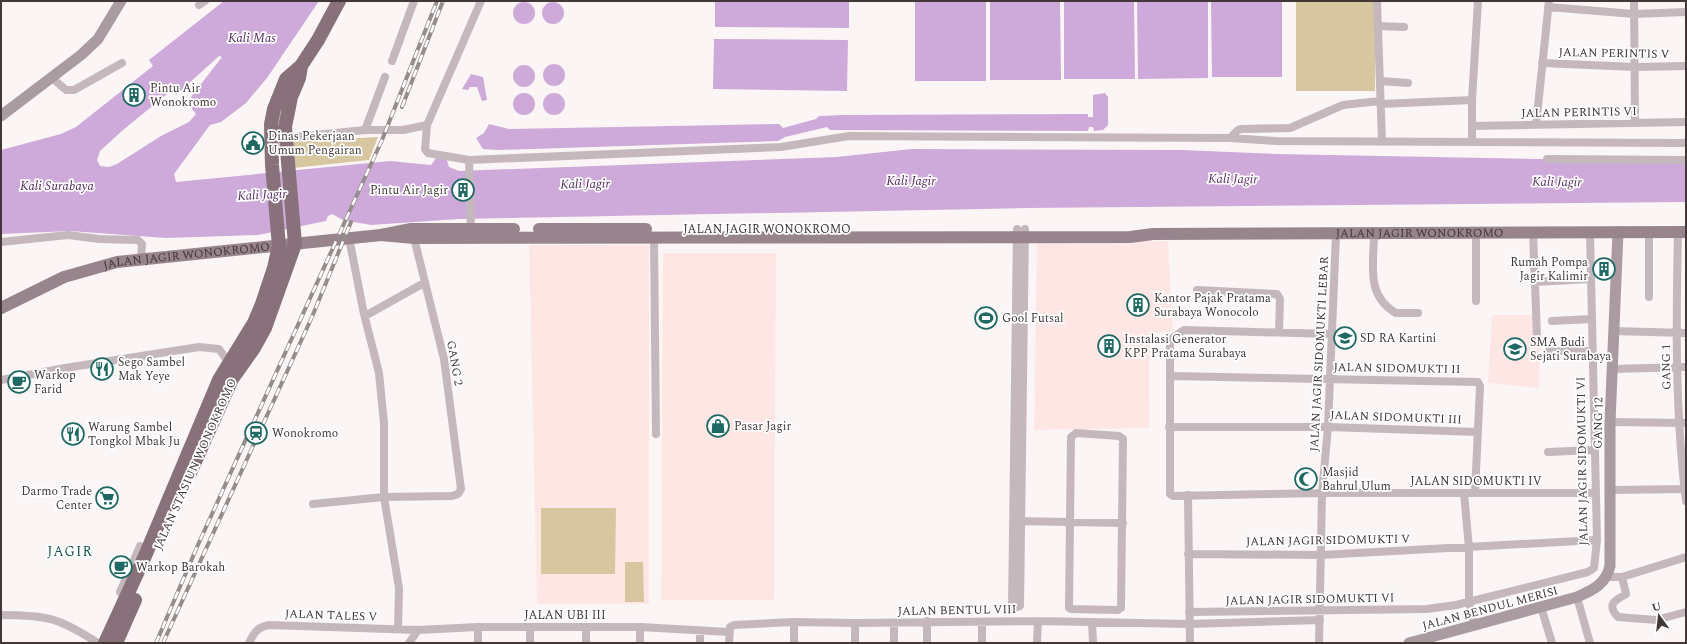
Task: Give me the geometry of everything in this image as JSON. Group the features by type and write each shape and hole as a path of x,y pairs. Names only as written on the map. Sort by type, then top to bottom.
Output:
{"highway":[{"path":"279,246 272,169 271,124 274,109 286,79 301,66 318,40 339,1"},
{"path":"295,244 285,138 285,120 291,97 300,78 301,66"},
{"name":"JALAN STASIUN WONOKROMO","path":"116,643 222,399 232,379 254,348 265,328 295,244"},
{"name":"JALAN STASIUN WONOKROMO","path":"105,643 125,586 137,564 219,380 254,323 262,304 279,246"}],"main road":[{"name":"JALAN JAGIR WONOKROMO","path":"1,308 64,277 117,262 381,235 411,229 471,224 528,233 654,237 888,233"},
{"name":"JALAN JAGIR WONOKROMO","path":"381,235 414,238 528,233 1021,233 1130,229 1153,234 1682,232"}],"street":[{"path":"1,116 81,55 98,40 121,1"},
{"path":"392,61 414,1"},
{"path":"481,1 427,125 425,149 427,152 469,163 781,147 849,136 1230,138 1276,141 1686,143"},
{"path":"1377,1 1382,141"},
{"path":"1472,141 1472,100 1478,1"},
{"path":"1634,1 1636,67 1635,122"},
{"path":"1536,125 1549,4 1634,14 1686,12"},
{"path":"1378,26 1404,27"},
{"path":"51,77 66,90 74,90 122,63"},
{"name":"JALAN PERINTIS V","path":"1542,63 1636,67 1686,66"},
{"path":"366,130 385,77"},
{"path":"1380,81 1408,83"},
{"path":"1230,138 1238,130 1242,129 1290,128 1343,105 1472,100"},
{"name":"JALAN PERINTIS VI","path":"1472,126 1686,122"},
{"path":"285,138 366,130 392,130 427,125"},
{"path":"1547,159 1686,160"},
{"path":"469,163 471,224"},
{"path":"1476,232 1476,301"},
{"path":"1533,232 1537,336"},
{"name":"JALAN JAGIR SIDOMUKTI VI","path":"1189,619 1320,616 1470,605 1594,568 1597,540 1590,232"},
{"name":"GANG 12","path":"1608,577 1610,566 1611,490 1610,422 1618,232"},
{"path":"1649,232 1649,297"},
{"name":"GANG 1","path":"1682,232 1677,287 1682,333 1682,423 1686,501"},
{"path":"1017,521 1020,606 1012,609 1017,521 1021,233"},
{"path":"1374,233 1374,286 1378,296 1396,313 1418,313"},
{"name":"JALAN JAGIR SIDOMUKTI LEBAR","path":"1319,643 1322,493 1328,427 1336,234"},
{"path":"1,242 68,235 99,239 138,240 142,244 141,260"},
{"path":"654,237 656,434"},
{"path":"350,238 365,316 379,373 384,423 384,496 399,588 399,627 408,643 418,630"},
{"name":"GANG 2","path":"384,496 452,496 458,494 461,489 444,359 414,238"},
{"path":"1535,282 1590,279"},
{"path":"365,316 424,283"},
{"path":"1677,287 1686,287"},
{"path":"1197,290 1277,294 1280,299 1279,332"},
{"path":"1552,321 1591,319"},
{"path":"1169,427 1169,341 1183,331 1331,334"},
{"path":"1613,331 1682,333"},
{"path":"1,380 65,368 199,347 219,349 229,363"},
{"path":"1549,351 1592,351"},
{"path":"1612,369 1682,367"},
{"name":"JALAN SIDOMUKTI II","path":"1170,376 1330,378 1479,383 1478,432"},
{"path":"1610,422 1682,423"},
{"name":"JALAN SIDOMUKTI III","path":"1169,427 1328,427 1478,432"},
{"name":"JALAN SIDOMUKTI IV","path":"1169,427 1170,492 1173,496 1322,493 1595,493"},
{"path":"1475,493 1478,432"},
{"path":"1076,433 1120,436 1123,439 1123,523 1121,608 1118,610 1086,610 1069,608 1072,437 1076,433"},
{"path":"1548,452 1594,450"},
{"path":"1594,459 1610,458"},
{"path":"1611,490 1685,489"},
{"path":"1464,493 1470,605 1474,625"},
{"path":"1188,495 1190,643"},
{"path":"313,504 384,496"},
{"path":"1017,521 1123,523"},
{"name":"JALAN JAGIR SIDOMUKTI V","path":"1188,554 1321,555 1597,540"},
{"path":"137,564 140,546"},
{"path":"1590,643 1577,597 1592,590 1608,577 1622,577 1686,557"},
{"path":"1622,577 1626,594 1616,599 1613,604 1614,611 1618,617 1656,620 1686,612"},
{"name":"JALAN BENDUL MERISI","path":"1413,642 1577,597"},
{"path":"1541,607 1552,643"},
{"path":"1,615 35,615 48,617 74,627 98,643"},
{"name":"JALAN BENTUL VIII","path":"729,632 730,627 734,625 794,622 894,623 927,621 982,622 1038,620 1092,622 1189,619"},
{"path":"1037,643 1038,620"},
{"path":"927,621 927,643"},
{"path":"794,622 794,643"},
{"path":"982,622 982,643"},
{"path":"1092,622 1093,643"},
{"path":"855,623 855,643"},
{"path":"894,623 894,643"},
{"name":"JALAN TALES V","path":"249,643 255,631 261,626 269,625 399,627"},
{"name":"JALAN UBI III","path":"399,627 418,630 478,627 640,627 729,632"},
{"path":"478,627 478,643"},
{"path":"530,627 530,643"},
{"path":"586,627 586,643"},
{"path":"640,627 640,643"},
{"path":"700,631 700,643"},
{"path":"729,632 729,643"}],"shaded area":[{"path":"1296,1 1375,1 1375,91 1296,91"},
{"path":"378,137 369,160 293,168 292,142"},
{"path":"1168,241 1173,332 1150,333 1149,428 1034,430 1037,243"},
{"path":"529,245 649,245 649,604 537,604"},
{"name":"Pasar Jagir","path":"663,253 776,253 774,600 661,600"},
{"name":"SMA Budi Sejati Surabaya","path":"1492,315 1540,315 1539,388 1488,383"},
{"path":"541,508 616,508 615,574 541,574"},
{"path":"625,562 643,562 644,602 625,602"}],"water":[{"path":"224,1 319,1 267,78 246,103 221,122 210,125 174,174 176,182 390,161 431,165 436,158 446,157 449,167 459,171 836,157 912,149 1181,150 1277,154 1686,162 1686,202 1028,208 459,219 371,225 343,220 332,214 328,216 326,221 258,235 166,238 70,231 1,234 1,150 61,134 76,127 153,66 149,60","holes":["219,56 222,57 191,97 192,109 196,114 189,122 161,136 117,164 109,167 100,166 97,160 100,151 123,130 172,90 176,95"]},
{"path":"715,1 849,1 849,28 715,27"},
{"path":"915,1 986,1 986,81 915,81"},
{"path":"990,1 1060,1 1061,80 990,80"},
{"path":"1064,1 1134,1 1135,79 1064,79"},
{"path":"1137,1 1208,1 1208,78 1138,79"},
{"path":"1211,1 1282,1 1282,77 1212,77"},
{"path":"524,2 532,5 535,13 532,21 524,24 516,21 513,13 516,5"},
{"path":"553,2 561,5 564,13 561,21 553,24 545,21 542,13 545,5"},
{"path":"714,39 848,40 847,91 713,89"},
{"path":"554,64 562,67 565,75 562,83 554,86 546,83 543,75 546,67"},
{"path":"524,65 532,68 535,76 532,84 524,87 516,84 513,76 516,68"},
{"path":"471,74 483,77 487,100 482,101 477,87 470,87 468,90 462,89"},
{"path":"524,93 532,96 535,104 532,112 524,115 516,112 513,104 516,96"},
{"path":"554,93 562,96 565,104 562,112 554,115 546,112 543,104 546,96"},
{"path":"1105,93 1108,97 1108,125 1103,130 1094,131 1093,127 1089,127 1088,131 830,130 827,127 785,137 778,141 498,150 483,149 476,138 484,133 489,124 509,129 779,124 783,128 816,119 819,116 844,115 1088,114 1088,117 1093,117 1093,95"}],"railway":[{"path":"156,643 197,547 382,140 437,1"},
{"path":"402,107 443,1"},
{"path":"163,643 312,317 351,222"}],"place":[{"name":"Pintu Air Wonokromo","path":"134,95"},
{"name":"Dinas Pekerjaan Umum Pengairan","path":"253,143"},
{"name":"Pintu Air Jagir","path":"463,190"},
{"name":"Rumah Pompa Jagir Kalimir","path":"1604,269"},
{"name":"Kantor Pajak Pratama Surabaya Wonocolo","path":"1138,305"},
{"name":"Gool Futsal","path":"986,318"},
{"name":"SD RA Kartini","path":"1345,338"},
{"name":"Instalasi Generator KPP Pratama Surabaya","path":"1109,346"},
{"name":"SMA Budi Sejati Surabaya","path":"1515,349"},
{"name":"Sego Sambel Mak Yeye","path":"102,369"},
{"name":"Warkop Farid","path":"19,382"},
{"name":"Pasar Jagir","path":"718,426"},
{"name":"Wonokromo","path":"256,433"},
{"name":"Warung Sambel Tongkol Mbak Ju","path":"73,434"},
{"name":"Masjid Bahrul Ulum","path":"1306,479"},
{"name":"Darmo Trade Center","path":"107,498"},
{"name":"Warkop Barokah","path":"121,567"}],"district":[{"name":"JAGIR","path":"70,551"}],"water label":[{"name":"Kali Mas","path":"252,37"},
{"name":"Kali Jagir","path":"1233,178"},
{"name":"Kali Jagir","path":"911,180"},
{"name":"Kali Jagir","path":"1557,181"},
{"name":"Kali Jagir","path":"585,183"},
{"name":"Kali Surabaya","path":"57,185"},
{"name":"Kali Jagir","path":"262,194"}]}
